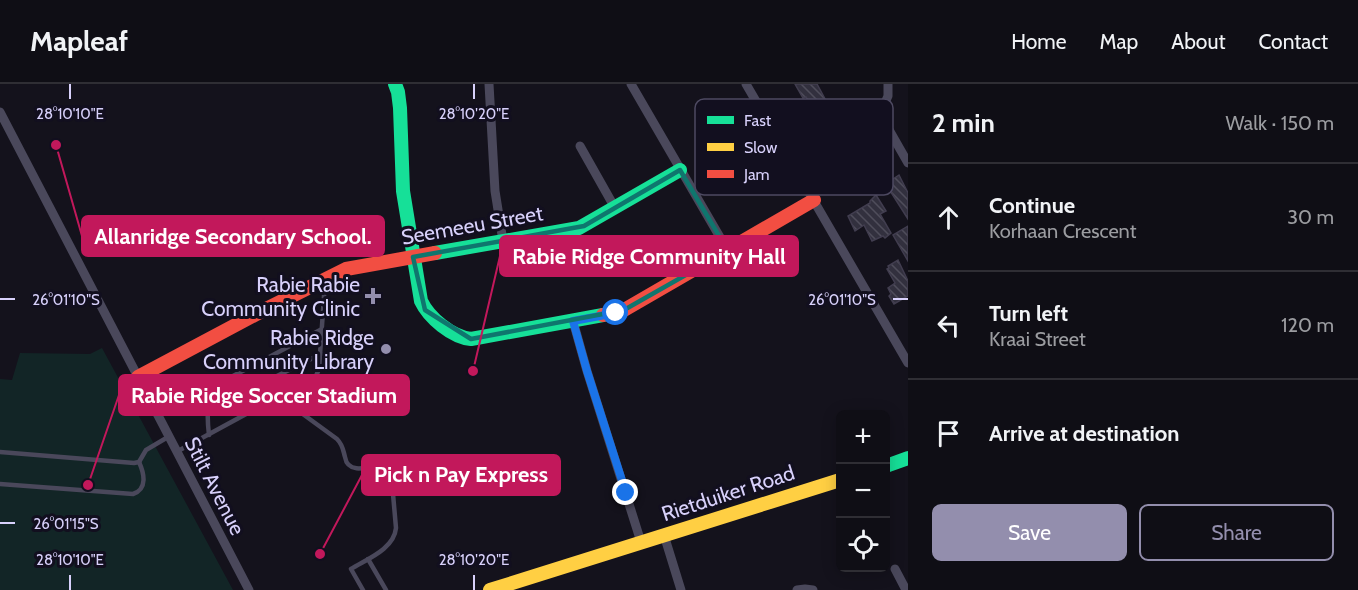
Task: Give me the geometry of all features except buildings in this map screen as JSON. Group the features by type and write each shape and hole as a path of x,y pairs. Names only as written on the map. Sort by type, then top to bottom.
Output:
{"street":[{"path":"395,84 400,108 403,191 423,306 430,315 466,339 624,310 814,200"},
{"path":"489,84 495,191 503,241"},
{"path":"631,84 728,251"},
{"path":"746,84 755,99"},
{"path":"887,99 888,84"},
{"name":"Stilt Avenue","path":"0,112 249,590"},
{"path":"893,137 908,163"},
{"path":"580,146 615,208"},
{"name":"Seemeeu Street","path":"138,377 346,269 579,228 680,170"},
{"path":"811,195 906,357"},
{"path":"573,321 641,542"},
{"path":"890,464 908,458"},
{"name":"Rietduiker Road","path":"490,590 836,481"},
{"path":"664,535 681,590"},
{"path":"895,570 906,590"},
{"path":"797,590 813,590"}],"lane":[{"path":"177,452 316,376 321,354 325,279"},
{"path":"209,435 208,409 211,393 216,385 322,329"},
{"path":"208,409 321,354"},
{"path":"288,393 300,412 342,444 348,466 365,468 384,464 391,471 395,535 388,545 351,569 363,590"},
{"path":"139,462 146,450 169,436"},
{"path":"0,452 139,462"},
{"path":"0,484 133,494 142,487 144,479 143,469 139,462"},
{"path":"368,559 384,590"}],"highlighted area":[{"path":"680,170 728,251 624,310 471,339 425,310 413,257 584,226"}],"green space":[{"path":"102,348 233,590 0,590 0,379 12,380 20,353 90,354"}],"traffic: fast":[{"path":"395,84 400,108 403,191 421,301 430,314 449,331 471,339 603,315"},
{"path":"435,253 579,228 680,170"},
{"path":"890,465 908,458"}],"traffic: slow":[{"path":"490,590 836,481"}],"traffic: jam":[{"path":"603,315 624,310 814,200"},
{"path":"138,377 346,269 435,253"}],"place":[{"name":"Allanridge Secondary School.","path":"56,145"},
{"name":"Rabie Rabie Community Clinic","path":"373,296"},
{"name":"Rabie Ridge Community Library","path":"386,349"},
{"name":"Rabie Ridge Community Hall","path":"473,371"},
{"name":"Rabie Ridge Soccer Stadium","path":"88,485"},
{"name":"Pick n Pay Express","path":"320,554"}],"route":[{"path":"616,313 573,321 626,493"}]}
